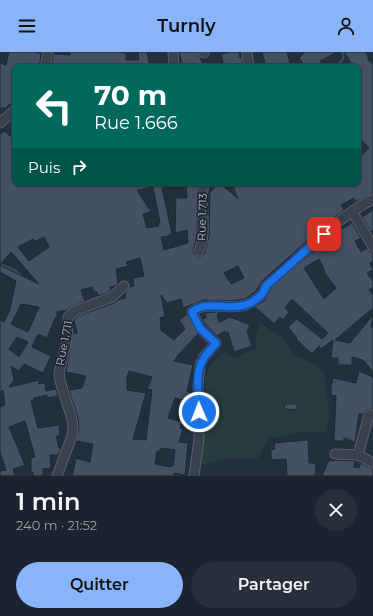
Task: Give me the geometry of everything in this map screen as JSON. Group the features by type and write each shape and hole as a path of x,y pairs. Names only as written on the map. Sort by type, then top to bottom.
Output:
{"street":[{"path":"46,64 48,52"},
{"path":"173,52 174,64"},
{"path":"247,52 249,64"},
{"path":"0,123 12,113"},
{"name":"Rue 1.713","path":"199,251 202,244 202,199 204,186"},
{"path":"194,476 199,439 198,386 200,365 204,357 216,343 200,328 192,312 197,308 206,306 232,307 250,304 264,293 266,286 352,211 373,199"},
{"path":"352,211 373,247"},
{"name":"Rue 1.711","path":"57,476 72,436 73,428 72,419 58,373 67,340 68,317 75,311 112,297 124,286"},
{"path":"358,455 369,415 373,415"},
{"path":"335,454 358,455 373,463"}],"green space":[{"path":"260,324 281,336 293,354 317,365 324,373 329,411 327,432 302,432 268,439 258,458 227,459 200,465 205,428 205,377 213,362 224,352 234,358 256,349 256,334"}],"building":[{"path":"9,52 35,52 41,54 39,64 12,64 12,104 8,105 7,108 0,108 0,63 6,65"},
{"path":"54,52 55,54 70,55 70,52 116,52 126,53 126,60 139,60 138,52 147,52 149,64 52,64"},
{"path":"179,52 198,52 203,64 182,64"},
{"path":"239,52 240,58 242,57 243,64 223,64 221,54"},
{"path":"262,52 287,52 290,63 265,64"},
{"path":"305,52 337,52 320,61 322,64 304,64 299,58"},
{"path":"344,52 365,52 369,58 367,59 373,64 373,193 356,202 354,198 341,205 344,210 307,239 308,240 262,281 256,291 245,299 230,301 204,300 183,308 181,299 167,303 161,295 165,317 160,318 161,330 174,340 185,329 179,320 187,314 198,334 174,361 193,365 187,391 192,393 192,402 175,398 168,418 182,422 180,428 183,429 179,442 188,443 185,475 174,473 174,476 72,476 76,458 90,462 93,444 76,441 79,429 78,418 69,390 82,388 86,376 66,372 73,333 77,333 74,320 78,316 125,298 126,292 130,287 134,286 133,278 144,276 140,258 126,262 128,266 116,269 118,283 115,286 110,287 111,290 109,292 98,296 97,292 94,292 92,287 81,290 85,301 67,310 57,312 57,318 55,318 47,338 38,334 32,347 51,356 43,373 24,364 19,371 11,366 14,380 9,387 40,380 38,384 45,383 46,391 56,389 58,396 47,398 47,395 34,398 34,400 31,401 38,428 59,425 60,436 56,436 59,448 61,449 58,455 50,455 51,468 43,469 43,476 33,476 33,472 31,472 31,458 35,457 25,421 9,427 25,465 13,469 15,476 0,476 0,471 6,470 0,452 0,407 5,405 3,390 0,392 0,320 4,322 10,309 16,281 0,272 0,265 0,134 5,131 10,136 12,135 12,186 174,186 162,188 172,234 161,237 164,250 188,243 187,230 175,233 176,198 187,198 186,186 198,186 197,235 193,252 195,255 200,257 205,253 209,236 210,187 211,192 216,186 223,186 238,199 233,186 361,186 361,156 369,148 361,139 361,64 350,64","holes":["153,187 160,223 158,223 159,226 147,228 143,214 151,212 137,190","44,237 49,247 29,261 18,247 33,239 34,242","11,252 39,284 0,265","238,266 244,278 231,284 224,273","21,304 39,307 28,332 11,324","17,337 28,342 19,357 9,349","129,371 152,377 147,389 152,390 146,440 133,439 146,393 127,390 127,377","161,448 175,450 173,466 171,465 171,467 155,464 157,451 160,451"]},
{"path":"373,210 373,231 371,232 362,217"},
{"path":"352,223 361,238 355,241 361,252 367,248 373,253 373,261 370,263 373,270 367,273 373,281 373,287 369,290 373,295 373,308 335,340 350,343 373,315 371,327 373,328 373,372 363,360 352,357 352,365 338,365 338,358 331,358 333,340 321,349 319,346 312,354 296,339 297,338 288,327 297,319 322,339 328,333 292,299 285,308 289,312 283,320 280,317 274,324 255,307 265,300 271,289 341,227 342,229","holes":["319,259 325,271 324,272 336,288 324,299 304,268"]},
{"path":"220,312 217,315 219,322 230,317 250,325 247,331 252,346 234,352 228,332 226,333 225,331 217,336 202,319 206,318 205,313"},
{"path":"359,371 373,377 373,409 366,410 363,414 359,414 355,442 344,438 344,441 334,441 336,396 331,395 333,378 356,383"},
{"path":"285,404 297,404 297,410 284,409"},
{"path":"308,440 309,463 316,463 315,476 287,476 286,459 271,460 271,450 275,449 274,443"},
{"path":"329,460 355,461 354,467 359,468 361,463 373,469 373,476 322,476"}],"waterway":[{"path":"339,64 343,59 343,52"},
{"path":"0,264 16,271 23,278"}],"route":[{"path":"199,412 198,377 200,365 204,357 216,343 200,328 192,312 197,308 206,306 239,307 250,304 264,293 266,286 324,234"}]}
